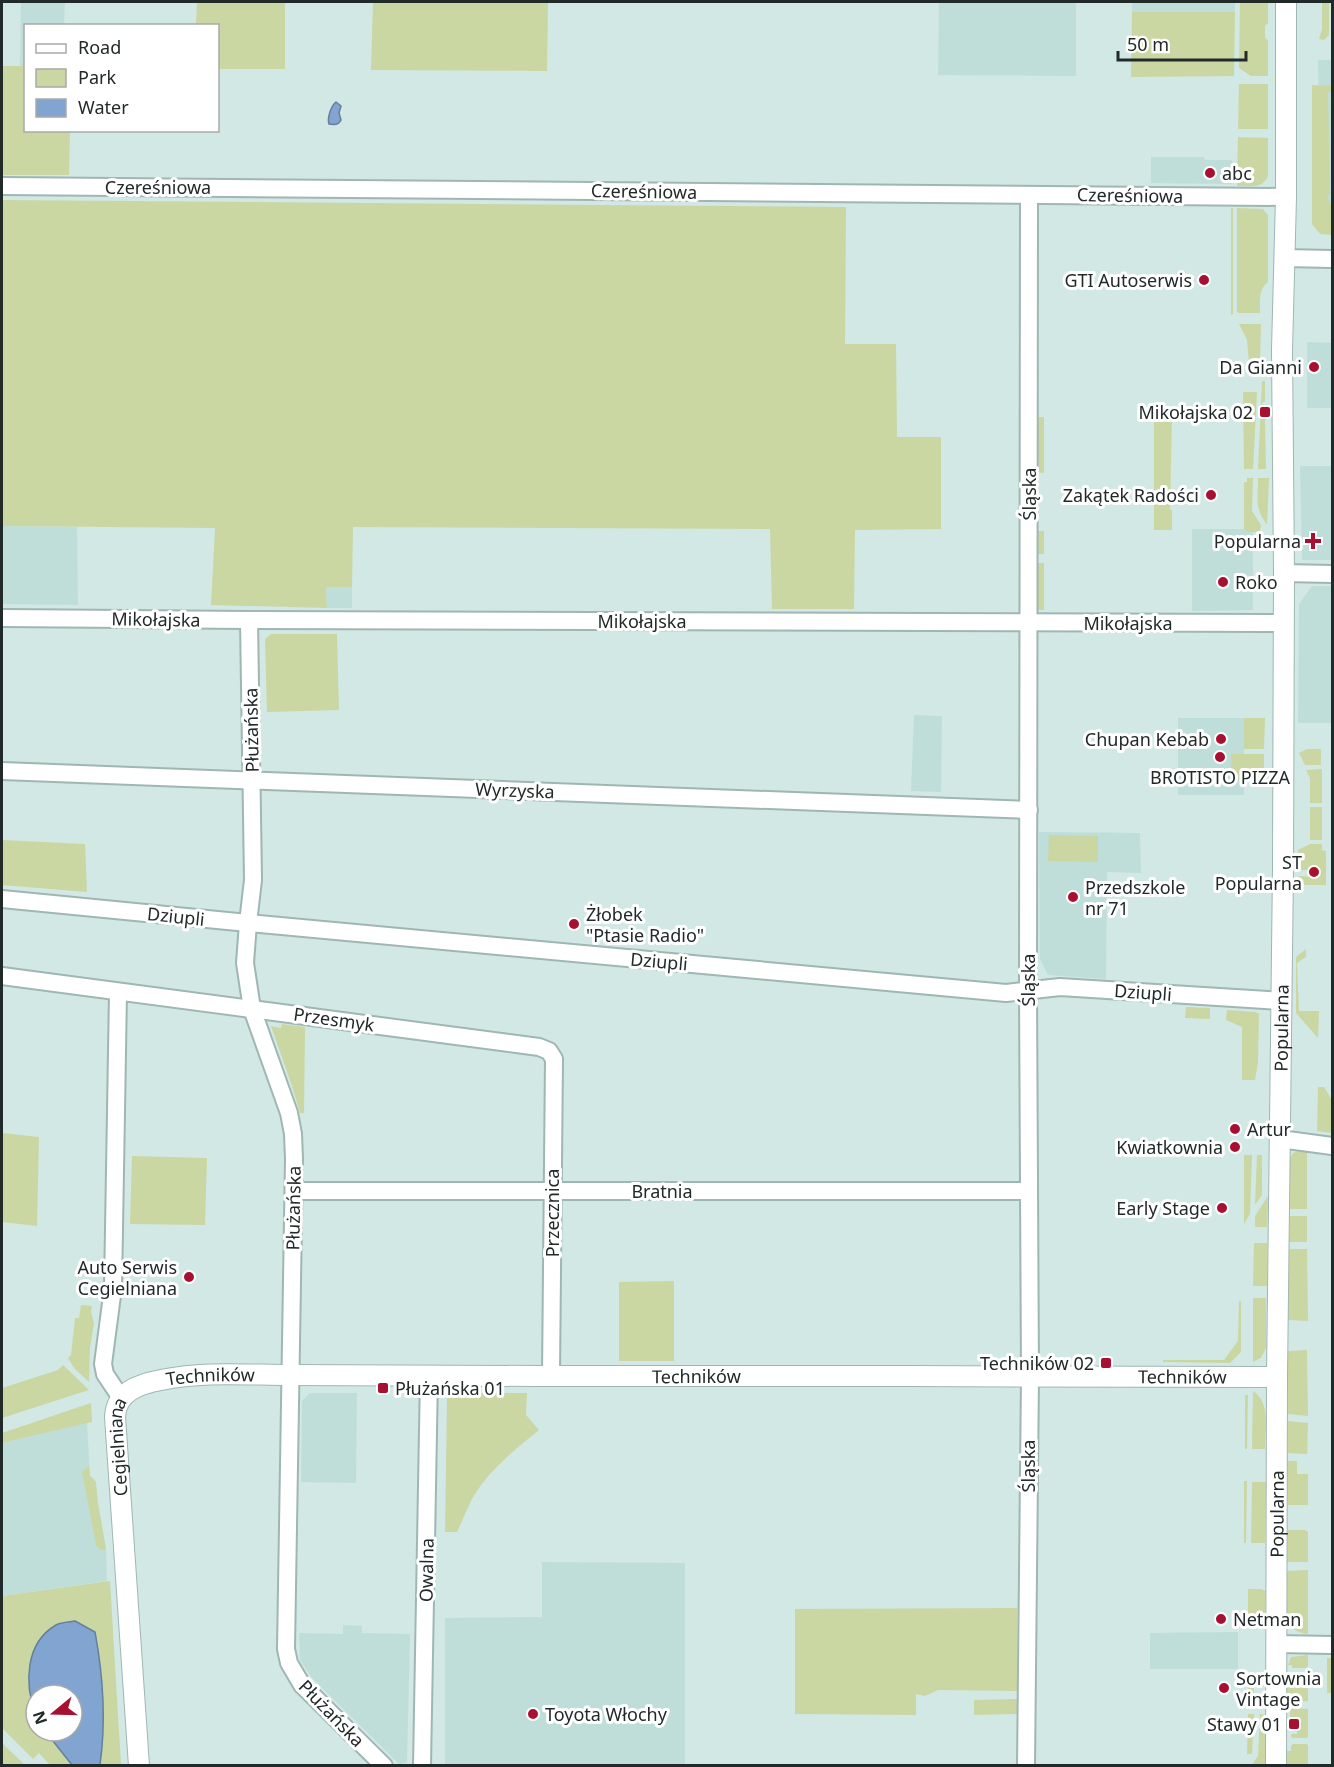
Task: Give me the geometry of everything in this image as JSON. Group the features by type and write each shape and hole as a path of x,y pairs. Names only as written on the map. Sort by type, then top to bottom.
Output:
{"street":[{"name":"Popularna","path":"1276,1766 1276,1377 1282,1001 1284,573 1282,350 1286,197 1286,2"},
{"name":"Czereśniowa","path":"2,186 1286,197"},
{"name":"Śląska","path":"1026,1766 1030,1377 1029,195"},
{"path":"1284,258 1332,259"},
{"path":"1284,573 1332,574"},
{"name":"Mikołajska","path":"2,618 1283,623"},
{"name":"Płużańska","path":"249,620 253,880 245,963 252,1008 289,1113 293,1142 285,1636 289,1663 302,1685 384,1766"},
{"name":"Wyrzyska","path":"2,771 1029,810"},
{"name":"Dziupli","path":"2,899 1006,993 1060,987 1282,1001"},
{"name":"Przesmyk","path":"2,976 539,1047 549,1051"},
{"name":"Cegielniana","path":"118,993 112,1288 103,1364 105,1374 121,1398 117,1404 115,1417 138,1766"},
{"name":"Przecznica","path":"549,1051 554,1059 551,1376"},
{"path":"1280,1139 1332,1146"},
{"name":"Bratnia","path":"294,1191 1029,1191"},
{"name":"Techników","path":"121,1398 144,1383 177,1377 210,1375 1276,1377"},
{"name":"Owalna","path":"422,1766 429,1375"},
{"path":"1276,1644 1332,1645"}],"shaded area":[{"path":"21,2 65,2 64,24 24,24 24,66 20,66"},
{"path":"939,2 1076,2 1076,76 938,75"},
{"path":"1132,2 1235,2 1235,12 1132,12"},
{"path":"1318,60 1332,60 1332,221 1321,210"},
{"path":"1151,157 1204,157 1205,160 1232,160 1232,184 1151,183"},
{"path":"1307,342 1332,343 1332,408 1307,408"},
{"path":"1300,466 1332,466 1332,560 1302,560"},
{"path":"2,526 77,527 78,605 2,604"},
{"path":"1192,529 1244,529 1253,532 1253,610 1192,611"},
{"path":"1312,586 1332,586 1332,723 1298,723 1299,604"},
{"path":"326,587 352,587 352,608 327,608"},
{"path":"914,715 942,716 941,792 911,791"},
{"path":"1178,718 1244,718 1244,795 1178,795"},
{"name":"Przedszkole nr 71","path":"1039,832 1140,833 1141,873 1107,872 1106,979 1048,975 1040,959"},
{"path":"310,1393 357,1393 356,1483 301,1482 302,1401"},
{"path":"87,1423 90,1476 94,1479 106,1549 107,1581 2,1596 2,1443"},
{"path":"542,1562 685,1563 685,1765 445,1765 445,1618 542,1617"},
{"path":"343,1625 362,1626 362,1633 410,1634 407,1762 400,1765 312,1678 300,1660 299,1633 343,1634"},
{"path":"1238,1632 1238,1669 1150,1669 1150,1633"}],"green space":[{"path":"197,2 285,2 285,69 219,69 219,24 196,24"},
{"path":"373,2 548,2 547,71 371,70"},
{"path":"1240,2 1268,2 1265,37 1268,41 1268,76 1251,76 1239,68"},
{"path":"1322,2 1329,2 1329,35 1324,40 1319,39 1322,29"},
{"path":"1132,12 1235,12 1234,76 1131,77"},
{"path":"2,66 24,66 24,132 70,132 69,175 2,175"},
{"path":"1239,84 1268,84 1268,129 1238,129"},
{"path":"1312,85 1332,86 1332,93 1328,91 1330,194 1327,196 1332,208 1332,235 1320,234 1312,224"},
{"path":"1238,137 1268,138 1268,176 1259,185 1237,186"},
{"path":"2,200 846,207 845,344 896,344 897,437 941,437 941,529 855,530 854,609 772,609 770,529 353,527 352,587 326,587 327,608 211,605 215,528 2,526"},
{"path":"1231,208 1233,208 1233,314 1231,315"},
{"path":"1237,208 1263,209 1268,215 1268,282 1261,292 1260,313 1237,312"},
{"path":"1239,324 1261,324 1260,363 1249,362 1247,340"},
{"path":"1262,381 1265,381 1265,401 1262,403 1265,419 1266,469 1258,469"},
{"path":"1243,392 1257,392 1253,469 1244,469"},
{"path":"1154,416 1172,416 1170,510 1172,510 1172,530 1154,530"},
{"path":"1036,417 1044,417 1044,473 1036,472"},
{"path":"1247,478 1253,478 1252,511 1261,525 1259,532 1248,532 1244,529 1244,482 1247,482"},
{"path":"1258,478 1269,478 1267,525 1258,508"},
{"path":"1036,531 1044,531 1044,554 1036,554"},
{"path":"1036,563 1044,563 1044,610 1036,610"},
{"path":"271,634 337,634 339,710 267,712 265,639"},
{"path":"1244,718 1265,718 1264,749 1244,749"},
{"path":"1307,749 1321,749 1321,765 1305,765 1299,753"},
{"path":"1231,754 1264,754 1264,781 1231,780"},
{"path":"1322,769 1322,803 1310,803 1310,778 1306,770"},
{"path":"1310,807 1322,807 1322,840 1310,840"},
{"path":"1049,835 1098,836 1098,862 1048,861"},
{"path":"2,840 85,844 87,892 2,885"},
{"path":"1310,844 1322,844 1322,850 1326,851 1326,885 1297,885 1298,876 1317,877 1317,867 1298,870 1298,850"},
{"path":"1306,949 1306,957 1297,963 1299,1011 1319,1011 1318,1038 1296,1013 1296,957"},
{"path":"1186,1007 1210,1008 1210,1019 1185,1018"},
{"path":"1227,1010 1259,1014 1258,1062 1255,1080 1242,1080 1242,1027 1226,1020"},
{"path":"282,1024 305,1027 304,1113 300,1113 271,1026 281,1028"},
{"path":"1318,1087 1324,1087 1332,1100 1332,1133 1317,1131"},
{"path":"2,1133 39,1137 37,1226 2,1222"},
{"path":"1299,1150 1307,1150 1307,1209 1290,1209 1290,1158"},
{"path":"1244,1155 1252,1155 1250,1214 1244,1224"},
{"path":"1257,1155 1262,1155 1262,1195 1255,1205"},
{"path":"132,1156 207,1158 205,1225 130,1224"},
{"path":"1268,1196 1267,1227 1255,1227 1255,1216"},
{"path":"1290,1216 1307,1216 1307,1242 1289,1242"},
{"path":"1254,1243 1267,1243 1267,1286 1253,1286"},
{"path":"1289,1249 1307,1249 1308,1321 1288,1320"},
{"path":"674,1281 674,1361 619,1361 619,1282"},
{"path":"1253,1298 1266,1298 1266,1348 1261,1358 1253,1362"},
{"path":"1239,1301 1241,1301 1241,1352 1230,1363 1163,1362 1163,1360 1224,1360 1238,1341"},
{"path":"81,1305 92,1306 94,1323 90,1348 89,1382 74,1368 68,1358 71,1355 75,1318 79,1318"},
{"path":"1307,1350 1308,1416 1288,1414 1288,1351"},
{"path":"63,1365 89,1390 2,1418 2,1388 58,1370"},
{"path":"1253,1391 1259,1396 1265,1409 1265,1449 1252,1449"},
{"path":"449,1393 527,1393 526,1415 539,1430 510,1454 484,1481 471,1501 457,1532 445,1532 447,1398"},
{"path":"1245,1395 1248,1395 1247,1449 1245,1449"},
{"path":"91,1403 92,1422 2,1443 2,1433"},
{"path":"1288,1421 1308,1423 1307,1454 1288,1453"},
{"path":"1287,1461 1297,1461 1297,1474 1308,1474 1308,1505 1288,1505"},
{"path":"89,1466 90,1476 96,1482 106,1549 102,1550 96,1545 82,1472"},
{"path":"1244,1481 1247,1481 1246,1543 1244,1543"},
{"path":"1252,1482 1266,1482 1265,1543 1251,1543"},
{"path":"1288,1530 1308,1532 1308,1562 1287,1562"},
{"path":"1308,1570 1308,1634 1298,1632 1292,1626 1288,1619 1286,1600 1287,1571"},
{"path":"110,1581 121,1765 50,1765 39,1753 33,1759 2,1728 2,1596"},
{"path":"1248,1589 1266,1591 1264,1623 1248,1620"},
{"path":"1017,1608 1017,1691 938,1690 925,1696 916,1694 916,1715 795,1714 795,1609"},
{"path":"1308,1655 1306,1668 1292,1668 1292,1665 1288,1665 1291,1657"},
{"path":"1327,1658 1332,1658 1332,1693 1327,1693"},
{"path":"1306,1673 1308,1675 1308,1701 1287,1700 1287,1676"},
{"path":"1248,1675 1254,1675 1254,1706 1248,1706"},
{"path":"1017,1699 1017,1714 974,1715 974,1700"},
{"path":"1293,1708 1308,1709 1308,1737 1306,1738 1291,1737 1291,1734 1297,1734 1297,1717 1290,1717 1290,1710"},
{"path":"1248,1714 1254,1714 1252,1754 1247,1754"},
{"path":"1260,1714 1265,1715 1265,1765 1252,1765 1258,1756"},
{"path":"2,1743 25,1765 2,1765"},
{"path":"1293,1744 1308,1745 1308,1765 1287,1765 1287,1751 1291,1751"}],"water":[{"path":"336,102 341,106 339,113 341,120 336,124 329,124 330,112"},
{"path":"75,1621 95,1632 103,1698 100,1765 72,1765 55,1743 84,1743 84,1683 29,1683 30,1665 38,1642 56,1625"}],"place":[{"name":"abc","path":"1210,173"},
{"name":"GTI Autoserwis","path":"1204,280"},
{"name":"Da Gianni","path":"1314,367"},
{"name":"Mikołajska 02","path":"1265,412"},
{"name":"Zakątek Radości","path":"1211,495"},
{"name":"Popularna","path":"1313,541"},
{"name":"Roko","path":"1223,582"},
{"name":"Chupan Kebab","path":"1221,739"},
{"name":"BROTISTO PIZZA","path":"1220,757"},
{"name":"ST Popularna","path":"1314,872"},
{"name":"Przedszkole nr 71","path":"1073,897"},
{"name":"Żłobek \"Ptasie Radio\"","path":"574,924"},
{"name":"Artur","path":"1235,1129"},
{"name":"Kwiatkownia","path":"1235,1147"},
{"name":"Early Stage","path":"1222,1208"},
{"name":"Auto Serwis Cegielniana","path":"189,1277"},
{"name":"Techników 02","path":"1106,1363"},
{"name":"Płużańska 01","path":"383,1388"},
{"name":"Netman","path":"1221,1619"},
{"name":"Sortownia Vintage","path":"1224,1688"},
{"name":"Toyota Włochy","path":"533,1714"},
{"name":"Stawy 01","path":"1294,1724"}]}
